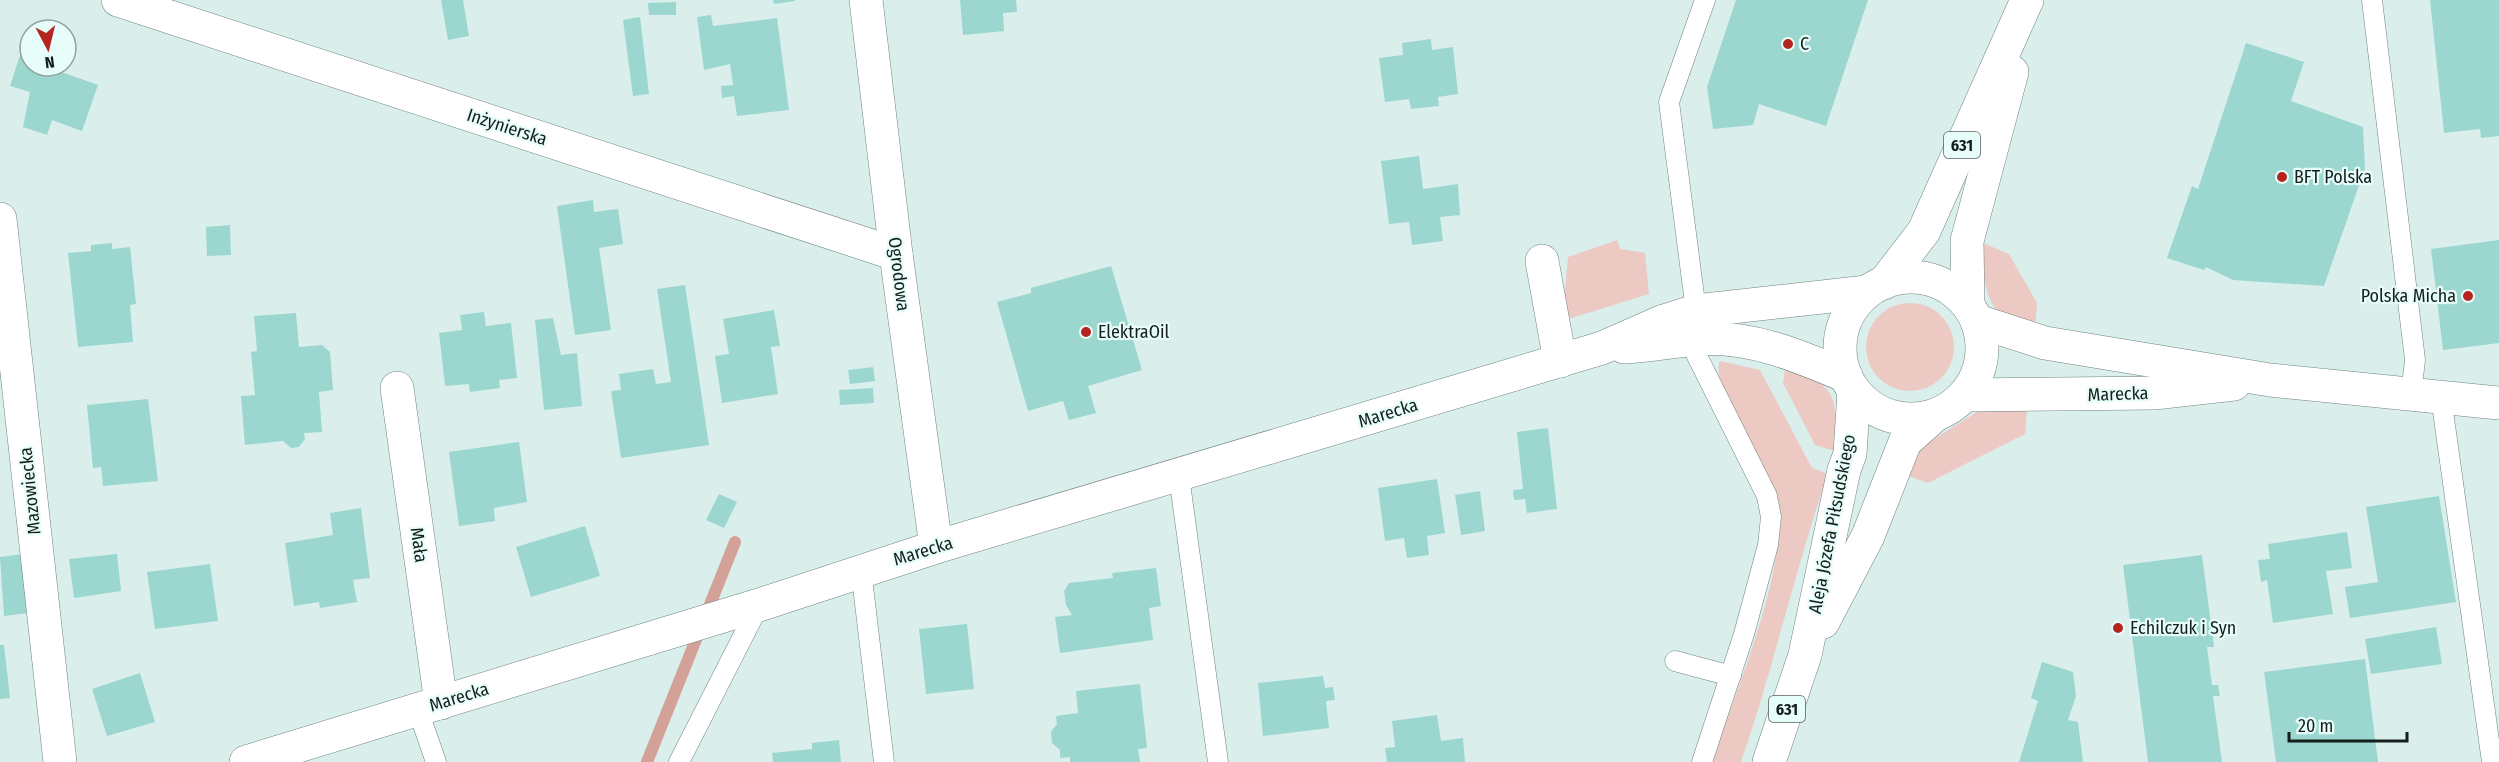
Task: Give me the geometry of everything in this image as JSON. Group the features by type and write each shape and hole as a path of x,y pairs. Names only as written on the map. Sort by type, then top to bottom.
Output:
{"street":[{"name":"Inżynierska","path":"118,0 896,254"},
{"name":"Ogrodowa","path":"866,0 896,254 936,547"},
{"name":"631","path":"1876,287 1924,231 2029,0"},
{"name":"631","path":"1973,313 1967,241 2029,0"},
{"name":"Mazowiecka","path":"0,219 60,762"},
{"path":"1542,261 1560,361"},
{"path":"1920,277 1938,282 1955,291 1973,313 1983,340 1982,360 1976,378 1966,395 1951,407 1934,416 1899,419 1867,404 1850,384 1840,358 1845,321 1854,305 1876,287 1902,278 1920,277"},
{"name":"Marecka","path":"262,760 429,706 746,609 861,570 1602,348 1661,322 1697,325 1876,287"},
{"name":"Marecka","path":"1973,313 2045,343 2270,380 2499,403"},
{"name":"Marecka","path":"1697,325 1732,339 1790,351 1850,384"},
{"name":"Marecka","path":"1966,395 2154,393 2270,380"},
{"name":"Aleja Józefa Piłsudskiego","path":"1769,762 1805,655 1844,470 1850,454 1850,384"},
{"name":"Mała","path":"397,388 429,706"},
{"name":"Aleja Józefa Piłsudskiego","path":"1805,655 1868,536 1905,442 1934,416"}],"lane":[{"path":"1702,762 1731,676 1768,545 1772,517 1767,496 1696,354 1697,325 1669,102 1705,0"},
{"path":"2372,0 2415,360 2426,396 2492,762"},
{"path":"1179,476 1218,762"},
{"path":"861,570 884,762"},
{"path":"679,762 746,609"},
{"path":"1675,661 1731,676"},
{"path":"429,706 436,762"}],"shaded area":[{"path":"1617,240 1620,249 1645,253 1649,294 1562,321 1568,257"},
{"path":"1983,243 2009,254 2037,303 2035,328 2008,320 1993,306 1984,275"},
{"path":"1910,303 1927,307 1941,316 1950,330 1954,347 1950,364 1941,378 1927,387 1910,391 1893,387 1879,378 1870,364 1866,347 1870,330 1879,316 1893,307"},
{"path":"1720,361 1760,370 1812,468 1828,474 1741,762 1711,762 1746,666 1769,592 1776,557 1779,524 1777,495 1750,448 1730,406 1722,387 1719,372"},
{"path":"1786,363 1816,380 1831,395 1835,417 1835,451 1815,445 1783,383"},
{"path":"1993,406 2027,409 2025,434 1928,483 1906,475 1918,449 1977,412"}],"building":[{"path":"441,0 463,0 469,36 448,40"},
{"path":"773,0 795,0 795,1 774,4"},
{"path":"960,0 1016,0 1017,12 1003,13 1004,31 963,35"},
{"name":"C","path":"1736,0 1868,0 1826,126 1759,104 1753,125 1713,129 1707,87"},
{"path":"2430,0 2499,0 2499,136 2481,138 2480,129 2444,133"},
{"path":"676,2 676,15 649,15 648,3"},
{"path":"711,15 713,26 777,18 789,110 737,116 734,96 722,98 721,86 733,85 730,64 704,70 697,17"},
{"path":"640,17 649,94 633,96 623,20"},
{"path":"1431,39 1432,50 1453,47 1458,94 1438,97 1439,106 1411,109 1409,99 1385,102 1379,58 1403,55 1402,43"},
{"name":"BFT Polska","path":"2246,43 2304,62 2291,101 2363,127 2365,168 2324,286 2233,280 2206,267 2204,270 2167,258 2192,186 2198,189"},
{"path":"18,61 18,78 78,78 98,85 82,131 52,120 47,135 23,127 30,92 10,86"},
{"path":"1419,156 1423,189 1458,184 1460,215 1440,217 1443,241 1412,245 1409,222 1389,224 1381,161"},
{"path":"593,200 594,212 618,209 623,244 599,248 611,330 575,335 557,206"},
{"path":"230,225 231,255 207,256 206,227"},
{"name":"Polska Micha","path":"2499,240 2499,343 2443,350 2431,249"},
{"path":"112,243 112,249 130,247 136,304 130,305 133,342 78,347 68,253 91,251 91,245"},
{"name":"ElektraOil","path":"1111,266 1142,370 1088,386 1096,413 1069,420 1063,401 1028,411 997,302 1031,293 1031,288"},
{"path":"685,285 709,445 621,458 611,391 621,390 619,374 653,369 656,384 671,382 657,289"},
{"path":"774,310 780,346 771,347 778,394 722,403 715,356 729,354 723,319"},
{"path":"484,312 486,326 511,323 517,378 499,380 500,388 470,392 469,384 445,386 439,333 462,330 460,315"},
{"path":"296,313 299,347 322,345 330,352 333,390 319,392 322,432 304,433 305,439 299,447 291,448 283,441 245,445 241,396 255,395 251,352 257,351 254,316"},
{"path":"553,318 561,355 577,353 582,406 544,410 535,320"},
{"path":"873,367 875,381 850,384 848,370"},
{"path":"873,388 874,403 840,405 839,390"},
{"path":"148,399 158,481 103,486 101,467 93,468 87,405"},
{"path":"1548,428 1557,509 1527,513 1525,499 1514,500 1513,490 1523,489 1517,432"},
{"path":"519,442 527,502 494,508 495,521 459,526 449,452"},
{"path":"1437,479 1445,533 1427,536 1429,555 1407,558 1404,538 1385,541 1378,488"},
{"path":"1480,491 1485,531 1461,535 1455,495"},
{"path":"719,494 737,502 724,528 706,520"},
{"path":"2439,496 2456,602 2350,618 2345,587 2378,582 2366,507"},
{"path":"361,508 370,578 353,580 357,602 320,608 319,602 294,606 285,543 333,535 330,513"},
{"path":"585,526 600,576 531,597 516,547"},
{"path":"2347,532 2352,568 2326,571 2333,614 2273,623 2267,580 2261,582 2258,560 2270,559 2268,544"},
{"path":"23,554 29,613 4,616 0,557"},
{"path":"117,554 121,591 74,598 69,559"},
{"path":"2202,555 2214,647 2207,647 2212,685 2218,685 2220,696 2213,696 2222,762 2148,762 2123,565"},
{"path":"210,564 218,621 155,629 147,572"},
{"path":"1156,568 1161,606 1149,608 1153,640 1060,653 1055,617 1072,615 1066,605 1064,591 1069,583 1113,578 1112,573"},
{"path":"967,624 974,689 926,694 919,629"},
{"path":"2436,627 2442,664 2371,674 2365,639"},
{"path":"0,645 4,645 10,698 0,699"},
{"path":"2365,659 2378,762 2276,762 2264,672"},
{"path":"2042,662 2073,672 2076,696 2068,720 2078,722 2083,762 2019,762 2038,701 2031,698"},
{"path":"140,673 155,722 107,736 92,689"},
{"path":"1323,676 1325,688 1333,687 1335,700 1326,701 1329,728 1263,736 1258,683"},
{"path":"1140,684 1147,748 1138,749 1140,762 1070,762 1070,757 1060,758 1060,750 1052,743 1051,732 1057,724 1056,716 1078,713 1076,691"},
{"path":"1437,715 1441,741 1463,738 1465,762 1387,762 1385,748 1395,747 1392,721"},
{"path":"839,740 841,762 773,762 772,753 812,749 812,743"}],"waterway":[{"path":"647,762 735,542"}],"place":[{"name":"C","path":"1788,44"},
{"name":"BFT Polska","path":"2282,177"},
{"name":"Polska Micha","path":"2468,296"},
{"name":"ElektraOil","path":"1086,332"},
{"name":"Echilczuk i Syn","path":"2118,628"}]}
